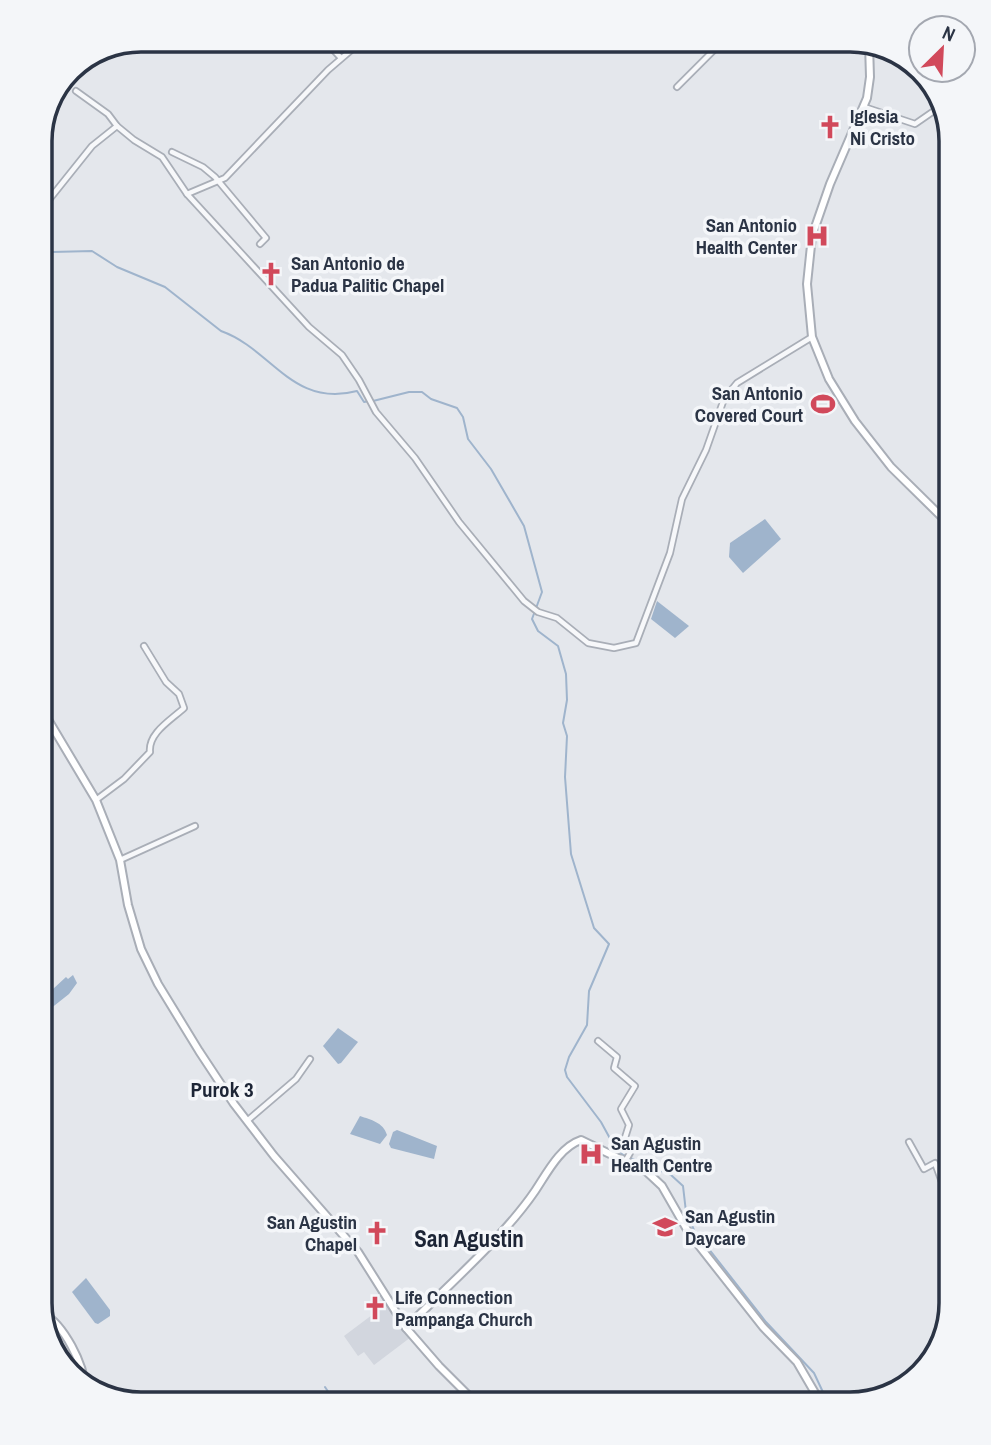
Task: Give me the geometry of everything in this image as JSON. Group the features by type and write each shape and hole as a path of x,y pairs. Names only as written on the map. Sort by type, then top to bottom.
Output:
{"street":[{"path":"336,52 341,58"},
{"path":"187,194 219,182 348,52"},
{"path":"677,87 710,53"},
{"path":"869,55 870,77 864,107 830,184 812,236 807,284 812,337 829,379 855,421 891,467 939,514"},
{"path":"76,91 108,114 117,126 134,140 162,157 187,194 309,327 342,355 376,412 415,458 459,522 531,608 557,618 588,643 614,648 636,643 670,552 682,499 706,450 724,399 737,383 812,337"},
{"path":"864,107 915,124 933,111"},
{"path":"53,195 92,146 117,126"},
{"path":"172,152 203,167 219,182 266,238 260,244"},
{"path":"96,800 143,762 150,752 154,735 184,708 178,694 166,682 144,646"},
{"path":"52,727 96,800 120,860 128,905 141,949 158,984 198,1051 281,1164 358,1252 406,1328 465,1392"},
{"path":"120,860 195,825"},
{"path":"598,1041 617,1056 614,1068 635,1086 621,1109 629,1125 623,1144 628,1157"},
{"path":"247,1121 296,1079 310,1059"},
{"path":"406,1328 525,1205 551,1166 581,1140 628,1157 662,1186 689,1233 740,1299 797,1362 814,1392"},
{"path":"909,1142 924,1168 935,1163 939,1174"},
{"path":"54,1321 67,1338 81,1369"}],"shaded area":[{"path":"388,1303 411,1337 374,1365 364,1352 358,1356 344,1336"}],"water":[{"path":"765,519 781,539 743,573 729,557 730,543"},
{"path":"657,601 689,626 675,638 651,619"},
{"path":"73,975 77,983 69,994 52,1007 52,990 66,977 68,979"},
{"path":"338,1028 358,1042 338,1064 323,1046"},
{"path":"360,1116 383,1127 387,1135 380,1144 350,1134"},
{"path":"397,1130 437,1146 434,1159 391,1148 389,1144 393,1132"},
{"path":"86,1278 110,1310 110,1316 98,1324 72,1292"}],"waterway":[{"path":"53,252 92,251 117,267 165,287 221,331 239,339 299,384 316,391 335,394 357,391 364,402 369,401"},
{"path":"373,401 409,392 422,392 431,399 457,408 463,417 468,439 491,469 524,526 542,592 532,619 538,631 558,646 566,674 567,700 563,723 567,736 565,777 571,854 594,928 609,944 589,991 587,1025 569,1057 565,1070 567,1077 623,1155 671,1175 683,1186 686,1212 694,1230 766,1322 814,1373 823,1392"},
{"path":"325,1387 328,1392"}],"place":[{"name":"Iglesia Ni Cristo","path":"830,127"},
{"name":"San Antonio Health Center","path":"817,236"},
{"name":"San Antonio de Padua Palitic Chapel","path":"271,274"},
{"name":"San Antonio Covered Court","path":"823,404"},
{"name":"San Agustin Health Centre","path":"591,1154"},
{"name":"San Agustin Daycare","path":"665,1227"},
{"name":"San Agustin Chapel","path":"377,1233"},
{"name":"Life Connection Pampanga Church","path":"375,1308"}],"district":[{"name":"Purok 3","path":"222,1090"},
{"name":"San Agustin","path":"469,1239"}]}
